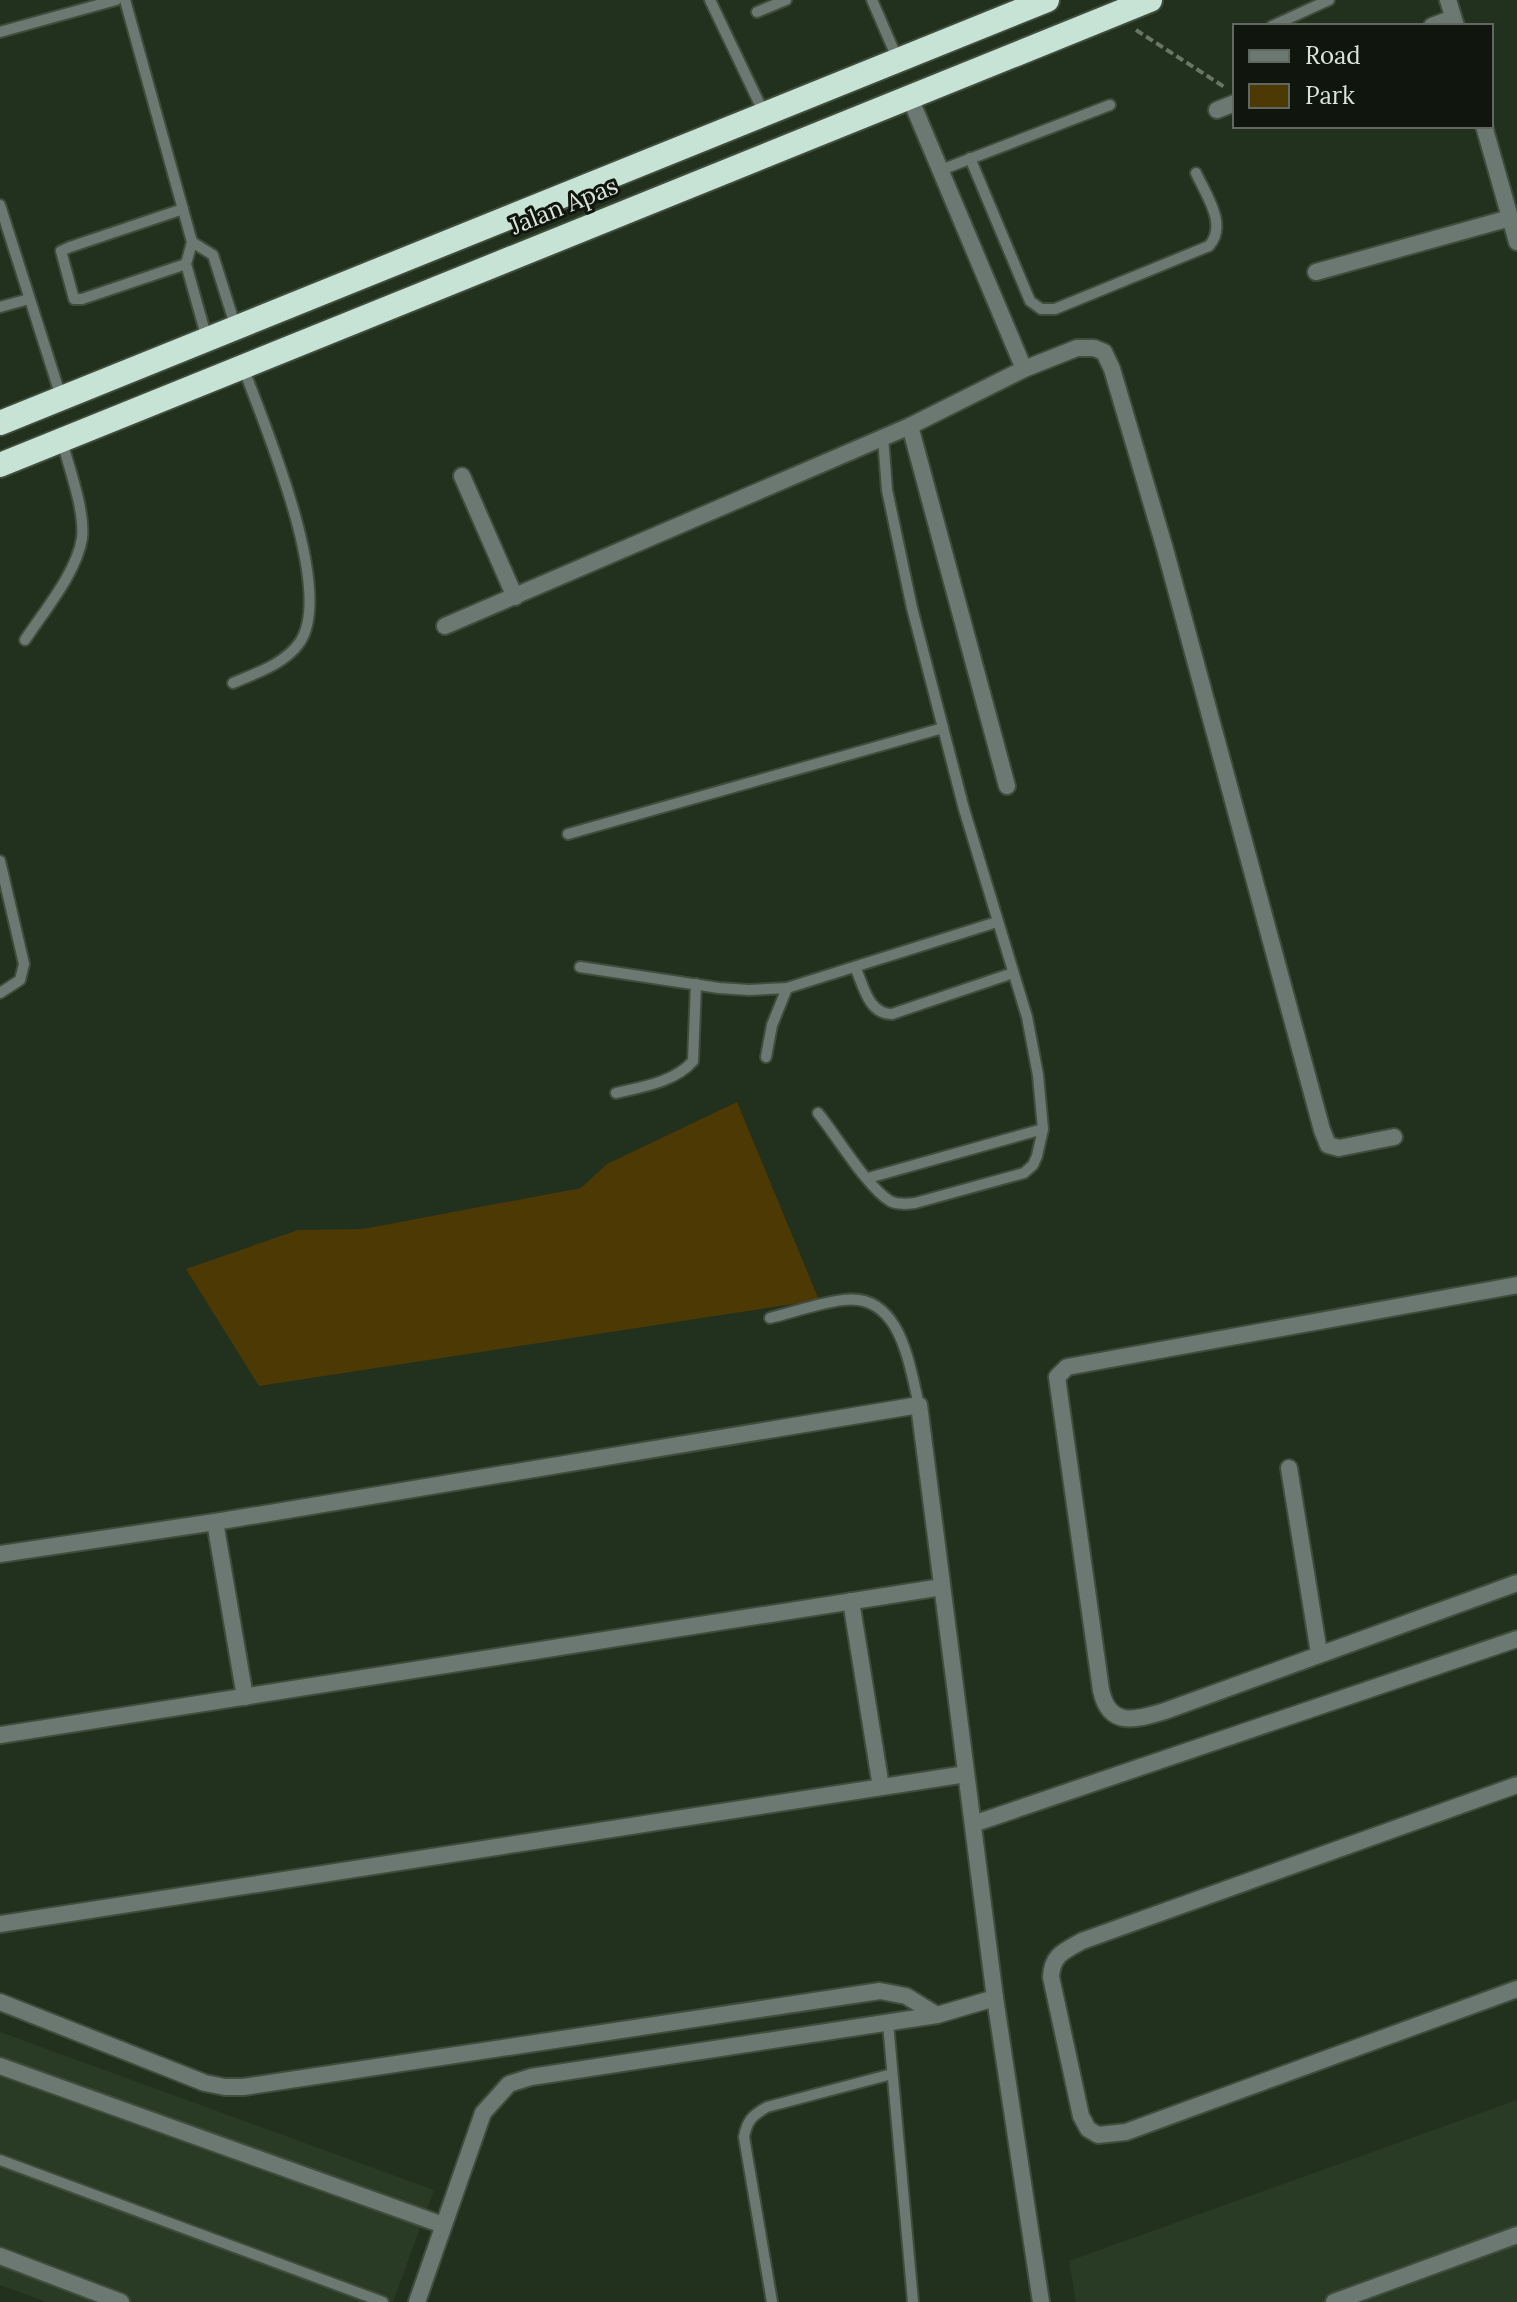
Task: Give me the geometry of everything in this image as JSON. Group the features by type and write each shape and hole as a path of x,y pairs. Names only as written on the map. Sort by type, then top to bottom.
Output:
{"highway":[{"name":"Jalan Apas","path":"0,423 1047,0"},
{"name":"Jalan Apas","path":"0,465 1150,0"},
{"path":"489,226 500,242 510,245 576,220 592,225"}],"street":[{"path":"1448,0 1454,22"},
{"path":"910,98 1024,369"},
{"path":"1217,110 1232,98"},
{"path":"1485,128 1517,242"},
{"path":"1316,272 1510,218"},
{"path":"445,626 910,426 1024,369 1077,348 1094,348 1104,352 1112,369 1169,564 1322,1130 1328,1145 1339,1148 1394,1137"},
{"path":"910,426 1007,786"},
{"path":"462,476 515,597"},
{"path":"1517,1285 1067,1367 1057,1377 1104,1706 1113,1716 1129,1719 1144,1717 1517,1583"},
{"path":"0,1554 215,1522 919,1405 995,1998 1041,2302"},
{"path":"1289,1468 1319,1653"},
{"path":"215,1522 245,1697"},
{"path":"0,1735 942,1587"},
{"path":"851,1601 881,1787"},
{"path":"973,1824 1517,1639"},
{"path":"0,1924 966,1774"},
{"path":"1517,1785 1082,1941 1057,1955 1051,1966 1081,2116 1088,2129 1098,2135 1126,2132 1517,1989"},
{"path":"0,2002 205,2083 225,2087 243,2087 880,1991 906,1996 937,2015"},
{"path":"417,2302 483,2113 509,2084 546,2074 937,2015 995,1998"},
{"path":"0,2066 443,2225"},
{"path":"1334,2302 1517,2235"},
{"path":"0,2256 121,2302"}],"lane":[{"path":"0,32 116,0"},
{"path":"125,0 192,242 186,264 207,339"},
{"path":"710,0 764,113"},
{"path":"757,12 786,0"},
{"path":"872,0 898,60"},
{"path":"1276,24 1329,0"},
{"path":"941,170 1110,105"},
{"path":"970,158 1030,301 1041,309 1055,309 1209,246 1215,239 1218,223 1196,173"},
{"path":"0,205 62,398"},
{"path":"183,209 70,247 61,251 61,258 74,299 186,264"},
{"path":"192,242 213,255 236,328"},
{"path":"0,307 29,299"},
{"path":"233,683 290,654 302,640 309,588 298,525 243,365"},
{"path":"818,1113 868,1178 890,1200 902,1204 1024,1173 1033,1165 1043,1129 1038,1075 1027,1017 997,922 912,608 887,490 883,437"},
{"path":"25,640 77,560 82,535 79,508 62,440"},
{"path":"568,834 943,728"},
{"path":"0,861 24,964 20,980 0,993"},
{"path":"580,967 749,990 787,988 997,922"},
{"path":"855,967 874,1008 880,1014 892,1014 1013,973"},
{"path":"616,1093 661,1081 685,1069 693,1061 696,984"},
{"path":"766,1057 772,1025 787,988"},
{"path":"868,1178 1043,1129"},
{"path":"770,1318 844,1299 862,1300 876,1308 887,1315 901,1337 919,1405"},
{"path":"888,2023 913,2302"},
{"path":"772,2302 744,2137 747,2123 767,2107 892,2074"},
{"path":"0,2160 383,2302"}],"path":[{"path":"1138,31 1225,87 1232,98"}],"shaded area":[{"path":"0,2032 434,2190 393,2302 47,2302 0,2285"},
{"path":"1517,2100 1517,2302 1076,2302 1069,2261"}],"green space":[{"path":"737,1102 819,1300 259,1386 186,1269 298,1230 363,1229 581,1188 607,1164"}]}
